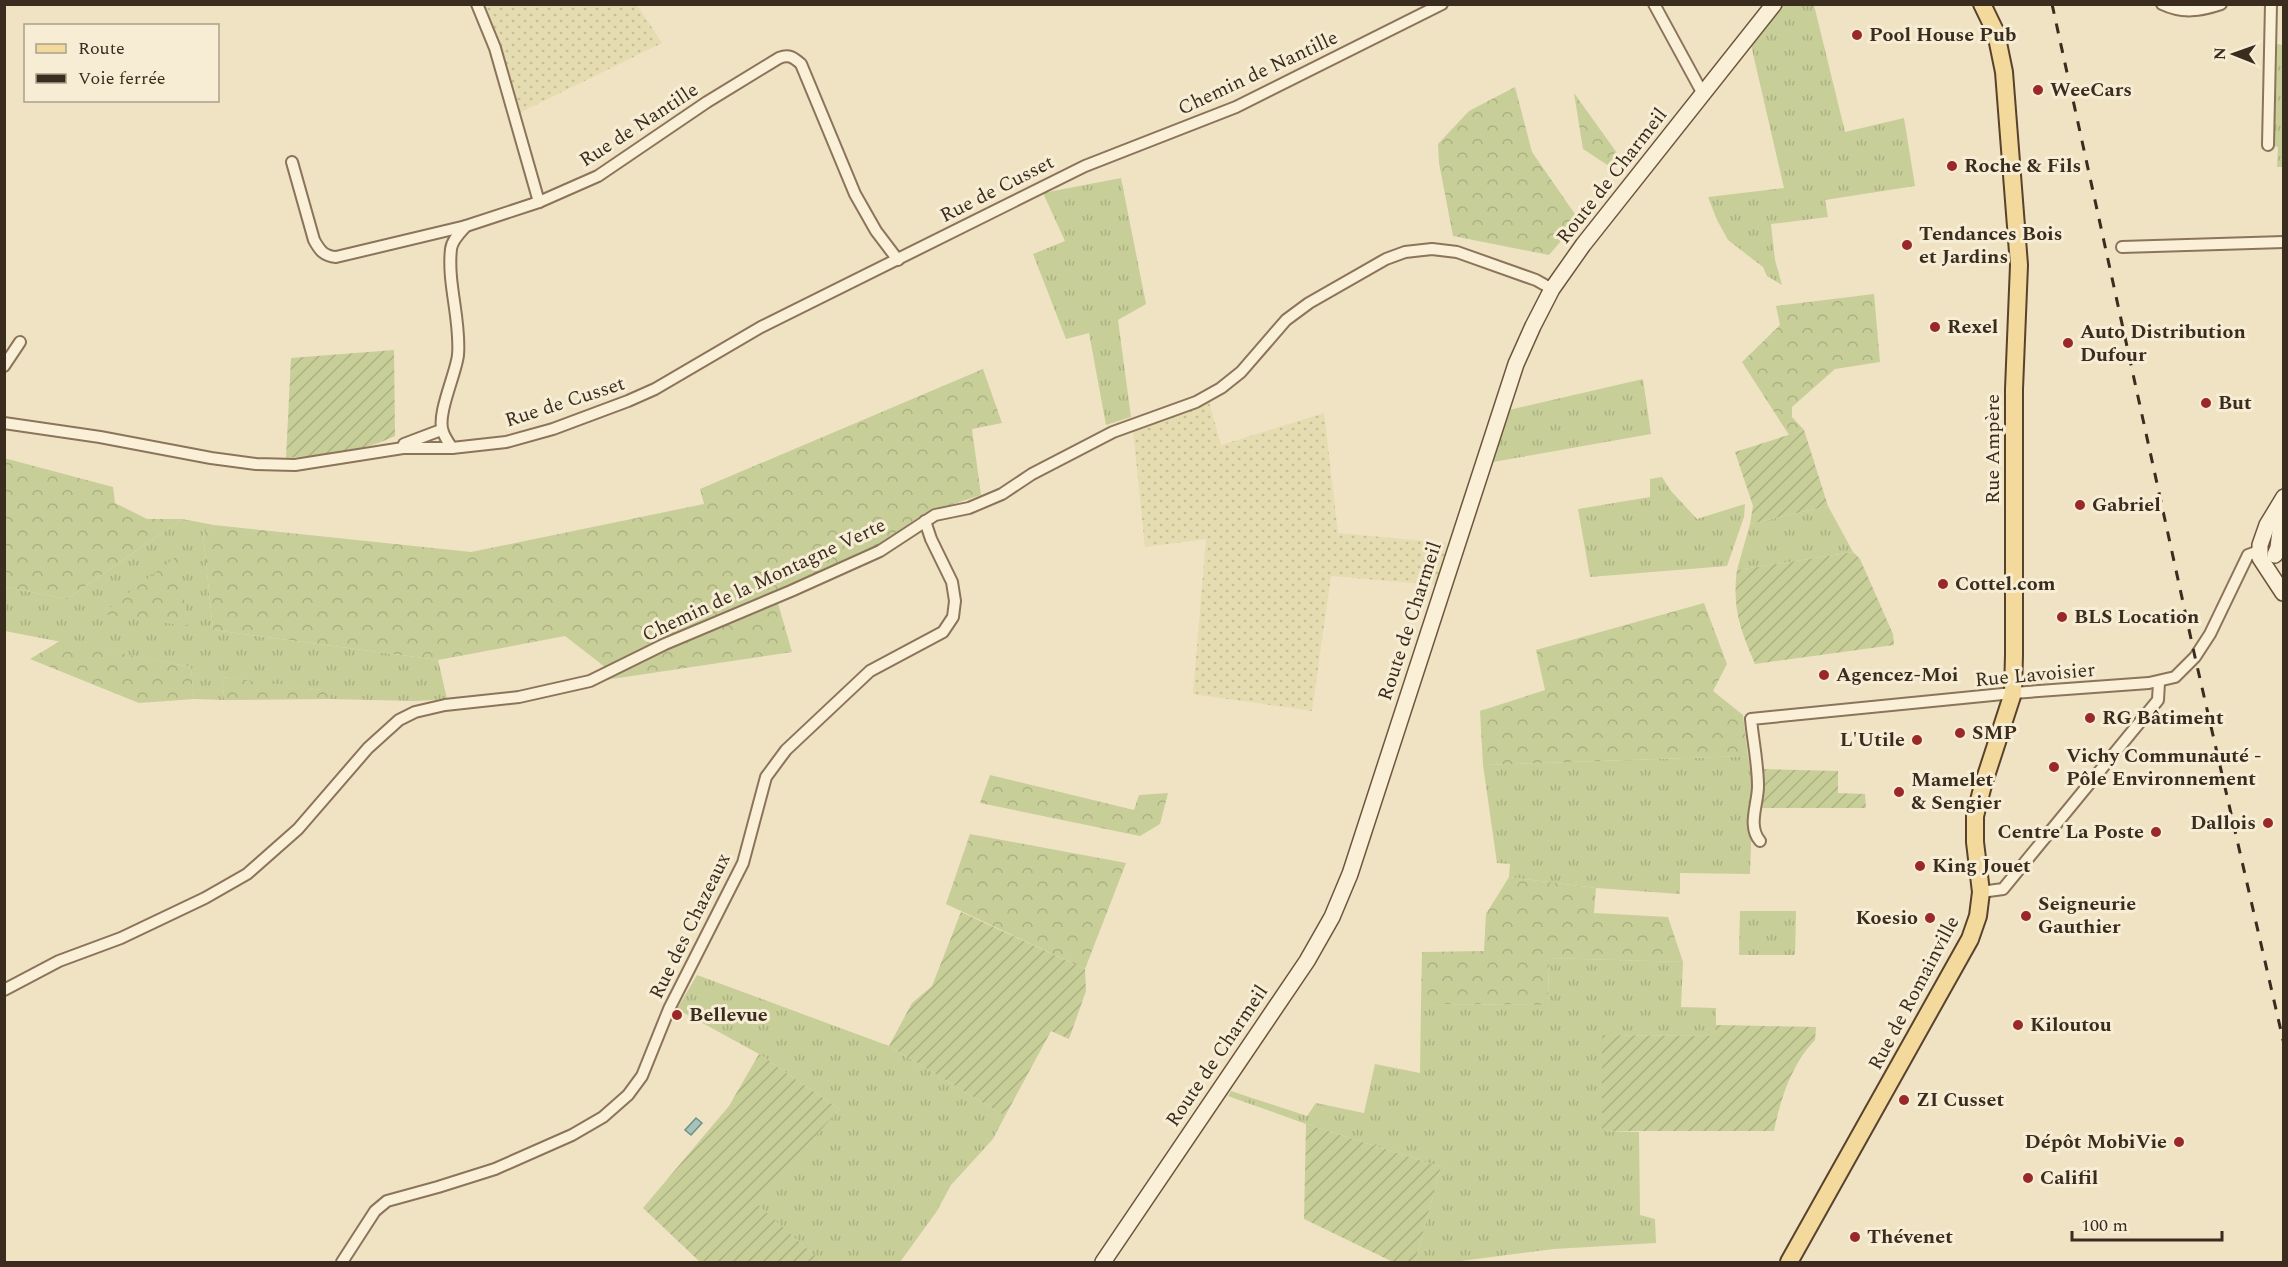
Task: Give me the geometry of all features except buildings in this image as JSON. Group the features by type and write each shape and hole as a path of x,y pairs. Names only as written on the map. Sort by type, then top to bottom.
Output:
{"main road":[{"name":"Route de Charmeil","path":"1103,1263 1303,967 1332,917 1350,874 1516,364 1552,289 1583,245 1774,4"},
{"name":"Rue Ampère","path":"1981,892 1975,842 1975,816 2013,693 2014,390 2019,265 2004,72 1996,33 1982,4"},
{"path":"2283,499 2267,525 2264,556 2283,593"},
{"name":"Rue de Romainville","path":"1789,1263 1970,939 1978,916 1981,892"}],"street":[{"path":"477,4 495,48 538,202"},
{"name":"Chemin de Nantille","path":"1085,166 1236,107 1442,4"},
{"path":"1654,4 1703,94"},
{"path":"2162,4 2174,10 2192,11 2221,4"},
{"path":"2268,145 2271,4"},
{"name":"Rue de Nantille","path":"292,162 314,240 319,250 327,256 336,257 466,226 538,202 598,176 707,102 786,55 801,63 855,194 876,231 898,260"},
{"name":"Rue de Cusset","path":"4,423 256,464 295,465 403,448 453,448 506,442 553,429 655,389 761,327 1085,166"},
{"path":"453,448 441,430 445,401 458,357 458,327 450,264 451,245 466,226"},
{"path":"432,233 442,237 451,245"},
{"path":"2122,247 2283,242"},
{"name":"Chemin de la Montagne Verte","path":"4,990 59,961 121,938 205,898 247,874 298,829 368,748 399,720 415,712 445,705 519,697 590,681 665,644 791,591 880,550 935,515 969,508 1002,494 1032,474 1113,432 1196,402 1221,388 1241,372 1286,320 1309,303 1396,256 1405,252 1432,249 1458,252 1536,280 1552,289"},
{"path":"4,366 20,342"},
{"path":"403,448 404,444 441,430"},
{"name":"Rue des Chazeaux","path":"342,1263 375,1211 387,1201 438,1188 495,1169 572,1135 603,1117 628,1095 642,1076 669,1008 743,863 766,777 786,750 870,671 943,632 954,617 955,601 952,582 925,521"},
{"path":"2241,571 2264,556"},
{"path":"1981,892 2003,889 2158,700 2159,682 2175,677 2195,657 2210,634 2241,571 2264,556"},
{"name":"Rue Lavoisier","path":"1760,841 1755,835 1754,827 1758,785 1751,719 2013,693 2159,682"}],"shaded area":[{"path":"481,5 637,5 662,43 517,114"},
{"path":"1209,402 1221,445 1324,413 1338,533 1447,543 1437,585 1331,576 1312,711 1193,694 1206,539 1145,547 1133,431"}],"green space":[{"path":"1783,5 1814,5 1845,132 1904,118 1915,186 1825,200 1828,217 1771,224 1775,260 1782,285 1767,276 1763,267 1728,240 1708,197 1784,188 1751,45"},
{"path":"2277,44 2283,45 2283,167 2277,167 2278,147 2274,146"},
{"path":"1515,87 1532,152 1579,220 1549,255 1453,236 1439,163 1438,144 1469,111"},
{"path":"1574,93 1617,153 1609,166 1583,149"},
{"path":"1121,178 1146,304 1118,320 1131,417 1106,425 1089,333 1066,339 1033,254 1065,241 1043,193"},
{"path":"1874,294 1880,362 1835,369 1792,407 1792,417 1804,430 1789,435 1742,362 1780,325 1776,306"},
{"path":"394,350 395,436 356,449 286,458 291,358"},
{"path":"983,369 1002,423 972,429 981,495 923,514 875,547 775,593 792,652 605,680 605,667 565,636 438,660 213,630 203,533 214,525 471,552 704,504 700,489"},
{"path":"1643,379 1651,434 1493,462 1509,410"},
{"path":"1804,430 1828,506 1750,524 1753,506 1735,452"},
{"path":"4,458 113,487 115,503 147,519 182,519 67,599 5,587"},
{"path":"1662,477 1671,491 1697,519 1745,504 1744,517 1727,566 1590,577 1578,509 1650,497 1650,479"},
{"path":"1828,506 1853,552 1737,570 1750,524"},
{"path":"182,519 214,525 203,533 213,630 438,660 447,699 415,701 330,699 330,691 222,677 224,700 194,699 191,667 5,631 5,587 67,599"},
{"path":"1853,552 1860,559 1893,634 1894,645 1755,664 1738,618 1737,570"},
{"path":"178,555 188,626 102,614"},
{"path":"1704,603 1727,664 1713,691 1743,715 1748,756 1483,765 1480,711 1545,690 1536,650"},
{"path":"60,641 191,667 194,699 139,703 30,659"},
{"path":"222,677 331,691 330,699 224,700"},
{"path":"1748,756 1753,786 1750,874 1680,873 1680,894 1596,888 1509,877 1510,864 1497,863 1483,765"},
{"path":"1762,769 1838,771 1838,793 1865,794 1866,808 1762,808"},
{"path":"990,775 1134,810 1139,795 1168,793 1160,824 1140,836 980,803"},
{"path":"970,834 1126,863 1085,969 946,904"},
{"path":"1509,877 1596,888 1594,913 1668,917 1683,962 1549,958 1548,1005 1421,1004 1422,952 1484,951 1486,914"},
{"path":"1740,911 1796,911 1795,955 1739,955"},
{"path":"961,912 1085,969 1086,991 1069,1039 1051,1031 1005,1116 889,1046 912,1003 932,986"},
{"path":"1549,958 1683,962 1681,1007 1716,1008 1716,1036 1602,1035 1602,1131 1639,1132 1640,1215 1655,1219 1656,1243 1554,1249 1453,1262 1415,1262 1441,1167 1306,1124 1228,1096 1231,1091 1307,1116 1316,1103 1364,1113 1375,1064 1420,1073 1421,1004 1548,1005"},
{"path":"697,975 889,1046 1005,1116 993,1139 951,1185 937,1211 900,1262 822,1262 756,1204 839,1109 759,1054 677,1009"},
{"path":"1716,1025 1816,1027 1815,1040 1807,1049 1788,1082 1774,1131 1602,1131 1602,1035 1715,1036"},
{"path":"759,1054 839,1109 757,1204 822,1262 700,1262 643,1208 729,1106"},
{"path":"1306,1124 1441,1167 1415,1262 1393,1262 1304,1219"}],"water":[{"path":"696,1118 702,1123 691,1135 685,1130"}],"railway":[{"path":"2052,4 2195,657 2284,1044"}],"place":[{"name":"Pool House Pub","path":"1857,35"},
{"name":"WeeCars","path":"2038,90"},
{"name":"Roche & Fils","path":"1952,166"},
{"name":"Tendances Bois et Jardins","path":"1907,245"},
{"name":"Rexel","path":"1935,327"},
{"name":"Auto Distribution Dufour","path":"2068,343"},
{"name":"But","path":"2206,403"},
{"name":"Gabriel","path":"2080,505"},
{"name":"Cottel.com","path":"1943,584"},
{"name":"BLS Location","path":"2062,617"},
{"name":"Agencez-Moi","path":"1824,675"},
{"name":"RG Bâtiment","path":"2090,718"},
{"name":"SMP","path":"1960,733"},
{"name":"L'Utile","path":"1917,740"},
{"name":"Vichy Communauté - Pôle Environnement","path":"2054,767"},
{"name":"Mamelet & Sengier","path":"1899,792"},
{"name":"Dallois","path":"2268,823"},
{"name":"Centre La Poste","path":"2156,832"},
{"name":"King Jouet","path":"1920,866"},
{"name":"Seigneurie Gauthier","path":"2026,916"},
{"name":"Koesio","path":"1930,918"},
{"name":"Bellevue","path":"677,1015"},
{"name":"Kiloutou","path":"2018,1025"},
{"name":"ZI Cusset","path":"1904,1100"},
{"name":"Dépôt MobiVie","path":"2179,1142"},
{"name":"Califil","path":"2028,1178"},
{"name":"Thévenet","path":"1855,1237"}]}
